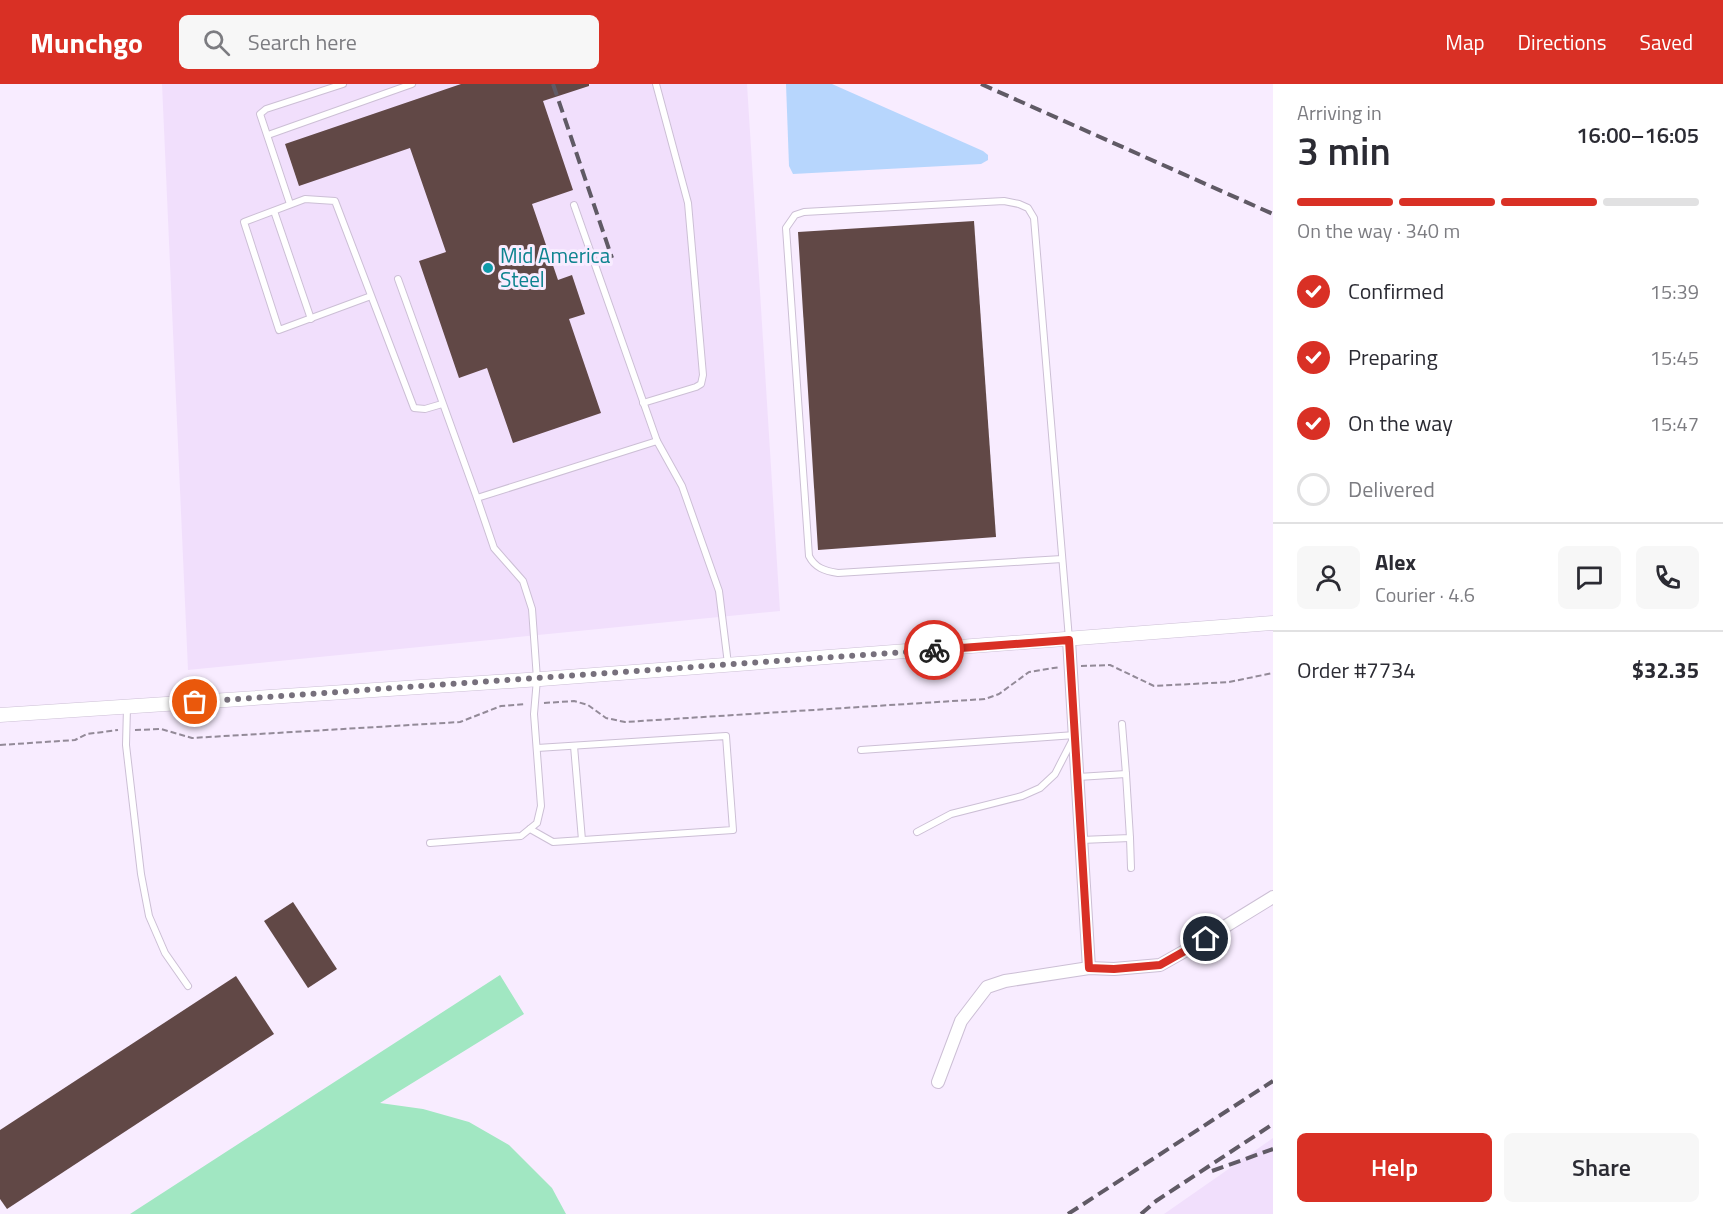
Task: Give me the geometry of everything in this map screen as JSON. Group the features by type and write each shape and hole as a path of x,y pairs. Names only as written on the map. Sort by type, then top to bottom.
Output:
{"street":[{"path":"0,715 537,679 1273,623"},
{"path":"1069,640 1089,968"},
{"path":"938,1083 961,1021 987,987 1005,981 1089,968 1114,969 1160,965 1273,897"}],"lane":[{"path":"290,204 260,114 266,109 343,84"},
{"path":"268,135 412,84"},
{"path":"644,403 696,387 701,384 703,375 688,203 656,84"},
{"path":"371,296 279,330 244,222 305,199 335,201 414,408 425,409 442,404"},
{"path":"1062,559 838,573 825,571 813,564 809,556 786,228 795,215 804,212 970,201 1004,201 1028,208 1034,218 1069,640"},
{"path":"574,205 657,441 682,486 719,591 728,665"},
{"path":"274,211 311,319"},
{"path":"398,279 494,548 523,581 529,595 537,679 535,704 541,806 537,823 521,836 430,843"},
{"path":"477,498 657,441"},
{"path":"127,706 126,745 141,873 149,916 165,953 188,986"},
{"path":"1122,724 1131,868"},
{"path":"861,750 1075,735"},
{"path":"917,832 951,814 1022,796 1040,788 1055,774 1075,735"},
{"path":"530,829 554,842 733,830 726,736 537,748"},
{"path":"574,746 582,840"},
{"path":"1077,777 1126,774"},
{"path":"1081,840 1130,838"}],"path":[{"path":"0,745 75,740 87,734 126,730 161,729 192,738 460,722 501,706 574,701 588,705 606,718 625,722 985,699 999,694 1029,672 1071,667 1110,665 1154,686 1229,682 1273,673"}],"shaded area":[{"path":"162,84 747,84 780,611 188,670"},
{"path":"1273,1138 1273,1214 1164,1214"}],"green space":[{"path":"500,975 524,1014 380,1103 423,1109 469,1122 509,1145 552,1188 566,1214 130,1214"}],"water":[{"path":"786,84 832,84 983,151 988,155 988,160 981,164 793,174 789,166"}],"building":[{"name":"Mid America Steel","path":"461,84 589,84 589,86 543,101 573,190 532,204 558,280 572,275 585,314 569,319 601,413 513,443 487,368 459,378 419,261 446,252 410,148 299,186 285,144"},
{"path":"974,221 996,537 818,550 798,232"},
{"path":"293,902 337,969 308,988 264,921"},
{"path":"236,976 274,1034 7,1209 0,1199 0,1130"}],"railway":[{"path":"553,84 612,258"},
{"path":"981,84 1273,214"},
{"path":"1068,1214 1273,1081"},
{"path":"1141,1214 1156,1201 1273,1124"},
{"path":"1212,1171 1273,1149"}],"way so far":[{"path":"195,702 934,650"}],"place":[{"name":"Mid America Steel","path":"488,268"}],"route":[{"path":"934,650 1069,640 1089,968 1114,969 1160,965 1206,939"}]}
